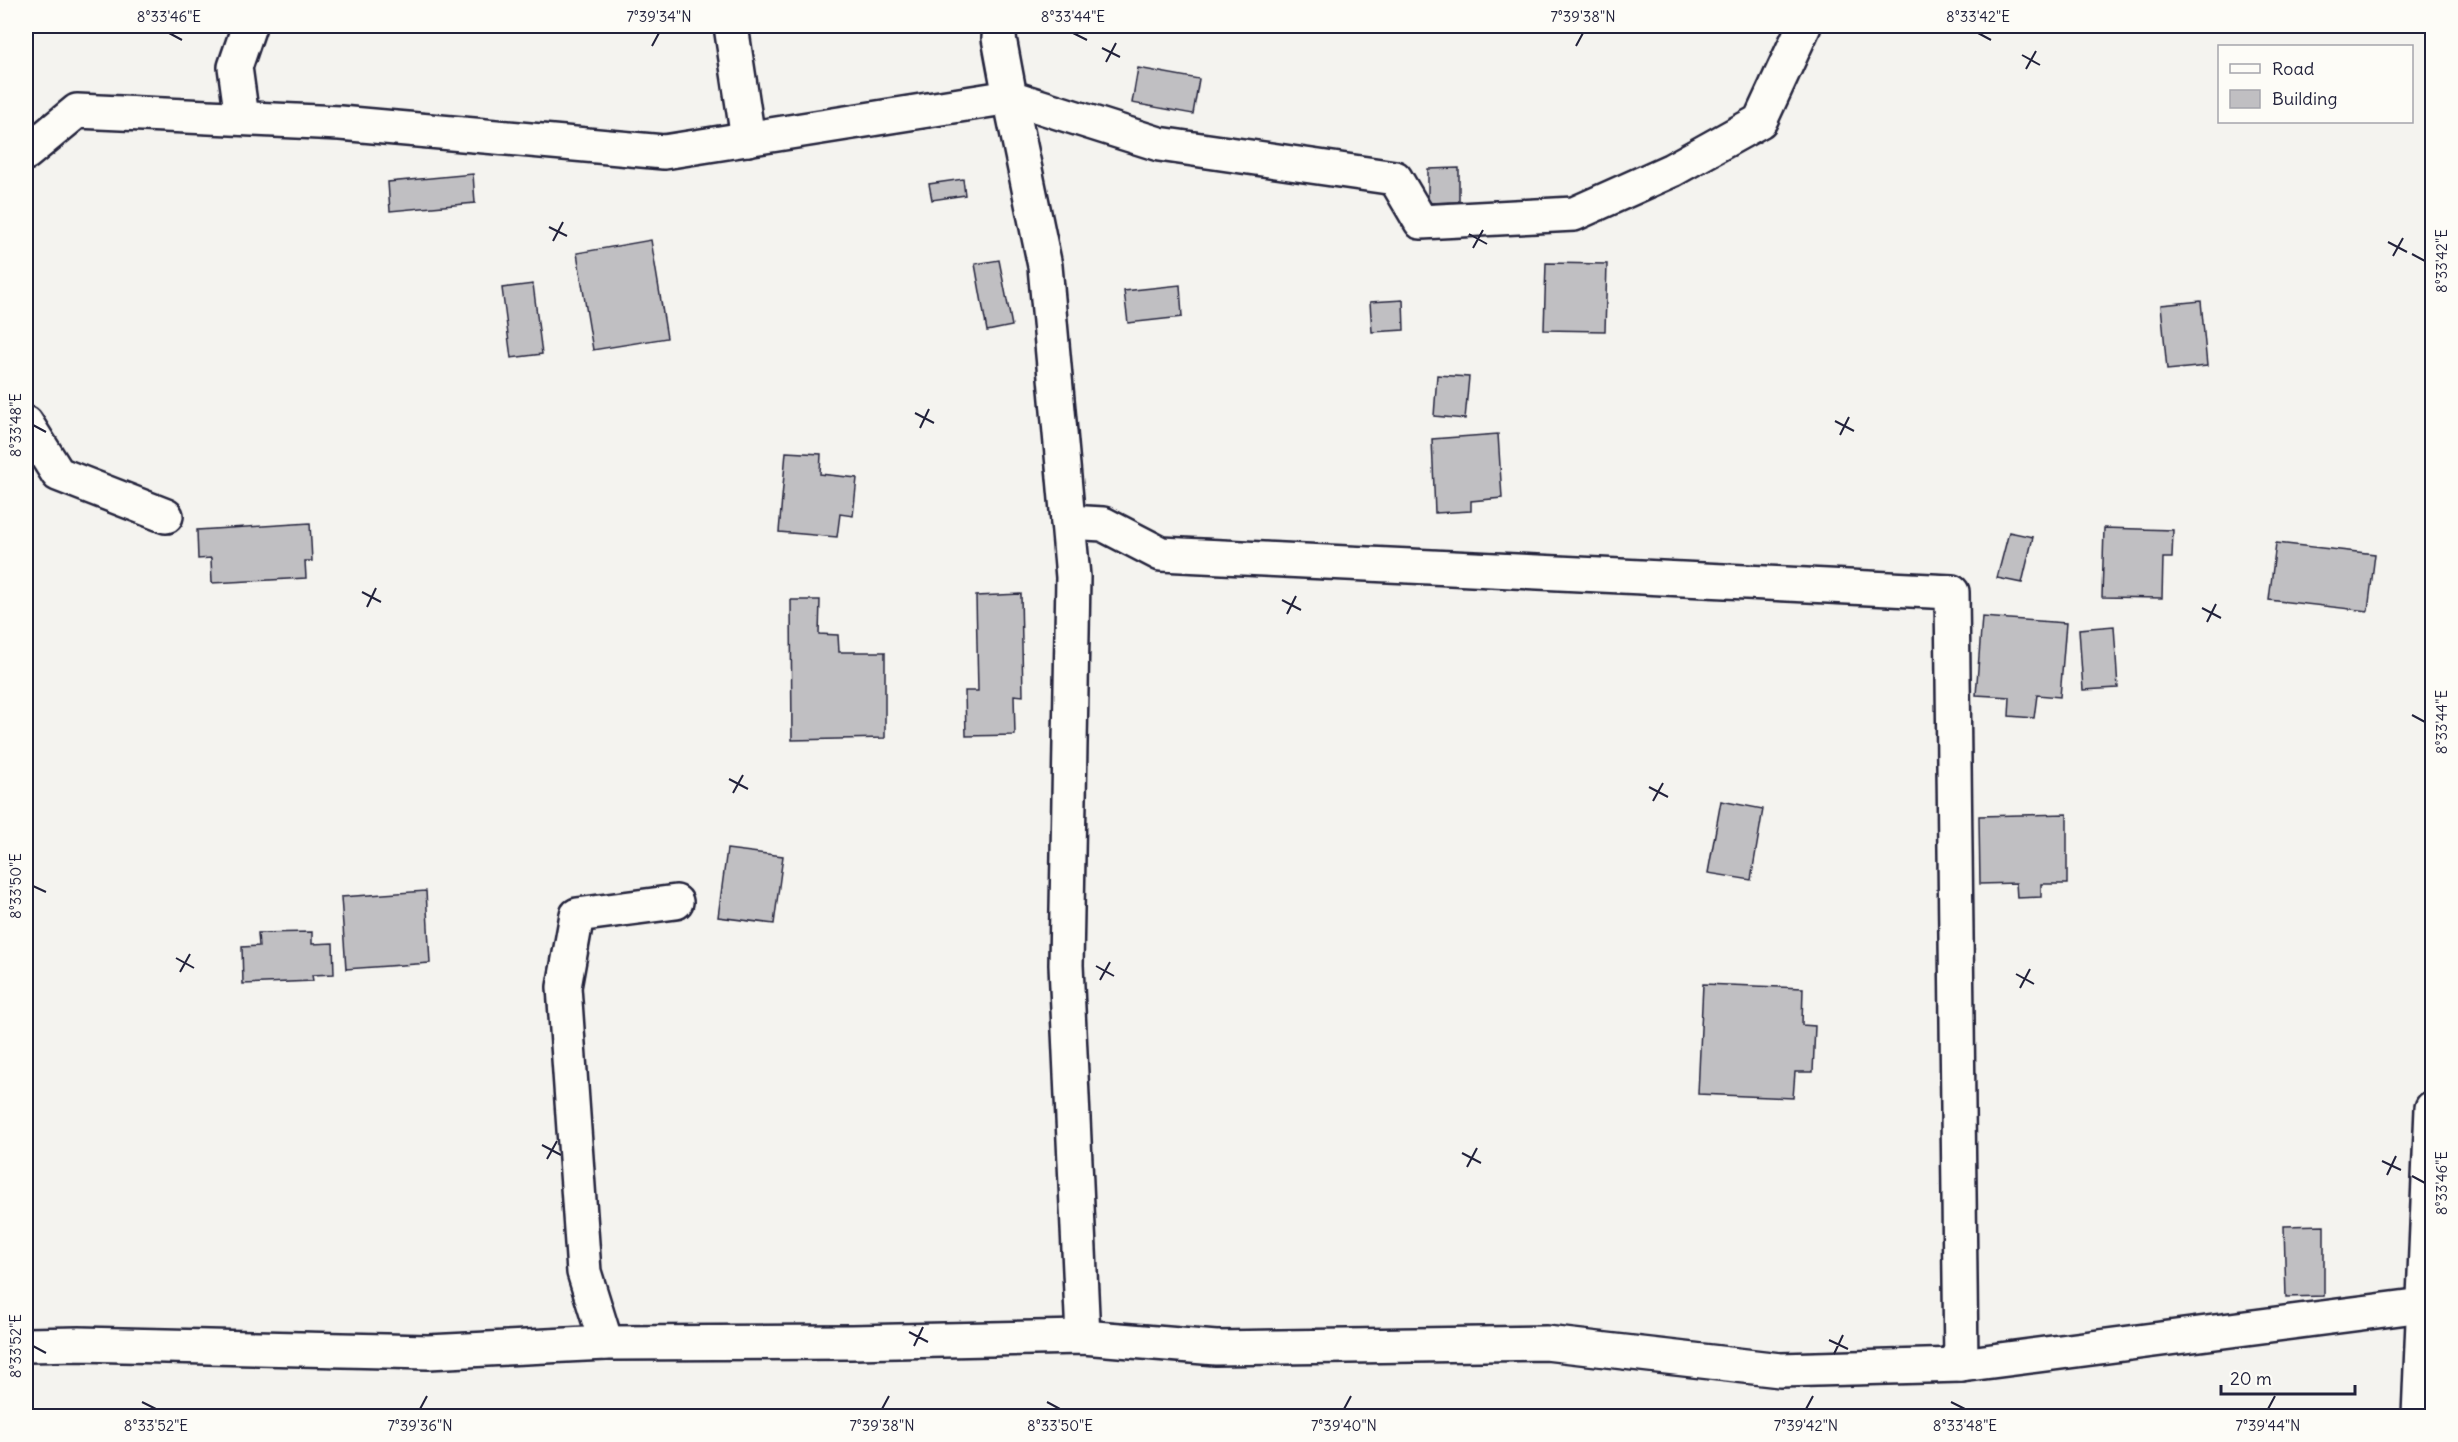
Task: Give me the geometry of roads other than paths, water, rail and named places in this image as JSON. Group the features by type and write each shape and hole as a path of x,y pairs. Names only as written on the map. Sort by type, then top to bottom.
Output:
{"street":[{"path":"242,118 235,67 249,26"},
{"path":"731,26 748,139"},
{"path":"1000,26 999,38 1010,97 1046,266 1073,577 1066,965 1083,1337"},
{"path":"26,153 77,111 340,123 664,152 1010,97 1159,144 1395,178 1421,222 1574,213 1672,170 1760,121 1804,26"},
{"path":"26,423 58,474 166,516"},
{"path":"1068,522 1103,524 1161,554 1952,592 1961,1365"},
{"path":"606,1343 584,1272 564,987 577,915 676,902"},
{"path":"2418,1416 2433,1108"},
{"path":"26,1345 79,1344 428,1352 606,1343 852,1342 1083,1337 1216,1347 1546,1343 1780,1370 1961,1365 2423,1305"}]}
